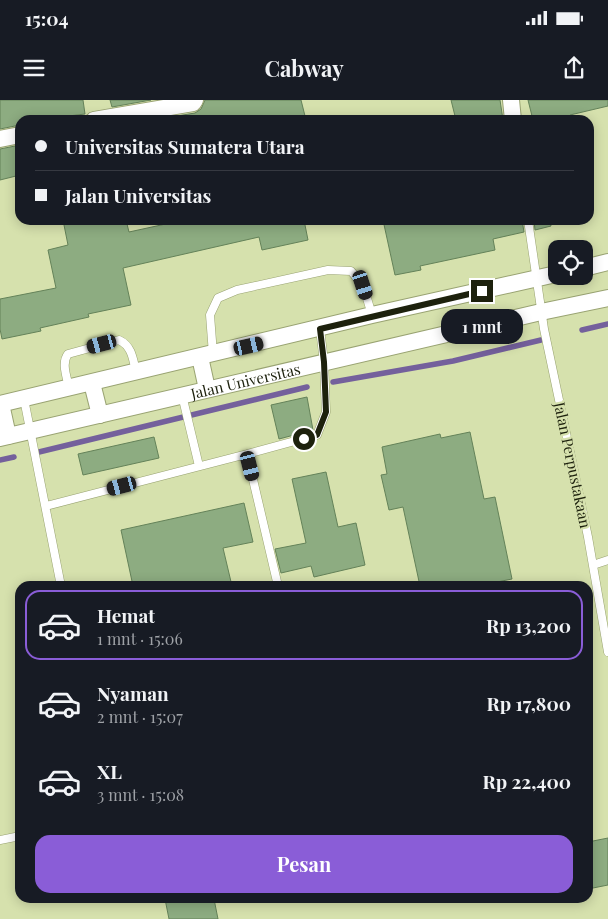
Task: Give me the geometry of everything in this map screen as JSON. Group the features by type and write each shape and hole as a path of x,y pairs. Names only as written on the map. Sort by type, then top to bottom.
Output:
{"street":[{"path":"123,115 193,103 195,100"},
{"path":"511,100 512,115"},
{"path":"0,139 15,136"},
{"path":"593,266 608,262"},
{"path":"4,437 0,404 320,329 372,315 548,276"},
{"name":"Jalan Universitas","path":"4,437 608,298"},
{"path":"206,355 207,389"},
{"path":"92,383 100,415"}],"lane":[{"name":"Jalan Perpustakaan","path":"529,225 541,312 593,565 608,652"},
{"path":"206,355 210,315 218,298 237,290 328,270 351,271 363,285 372,315"},
{"path":"46,506 317,435 326,412 324,362 320,329"},
{"path":"69,388 64,365 68,354 119,340 125,343 130,350 136,372"},
{"path":"182,395 199,466"},
{"path":"24,399 60,581"},
{"path":"247,454 277,581"},
{"path":"593,565 608,560"},
{"path":"0,840 15,837"}],"building":[{"path":"0,100 83,100 85,114 15,115 15,126 0,129"},
{"path":"110,100 151,100 112,107"},
{"path":"205,100 301,100 305,115 183,115 195,113 201,109"},
{"path":"451,100 500,100 502,115 455,115"},
{"path":"528,100 608,100 608,106 570,115 532,115"},
{"path":"15,146 15,176 0,180 0,149"},
{"path":"64,225 127,225 129,232 161,225 305,225 308,240 262,250 259,237 123,268 131,305 88,314 89,317 40,328 41,331 2,339 0,299 56,288 48,250 68,245"},
{"path":"384,225 523,225 524,232 493,239 495,250 420,266 421,270 395,275"},
{"path":"534,225 551,225 551,226 535,230"},
{"path":"307,397 313,430 279,439 271,405"},
{"path":"470,432 484,499 495,497 512,579 502,581 419,581 403,507 389,510 381,475 387,474 382,447 440,434 441,438"},
{"path":"154,437 159,458 83,475 78,454"},
{"path":"326,472 338,527 356,523 365,565 314,577 311,566 281,573 275,549 306,543 292,479"},
{"path":"244,503 253,542 223,548 231,581 132,581 121,530"},
{"path":"608,838 608,885 593,888 593,841"},
{"path":"166,903 215,903 218,919 169,919"}],"waterway":[{"path":"582,330 608,324"},
{"path":"333,382 453,361 541,340"},
{"path":"39,452 307,387"},
{"path":"0,460 14,457"}],"route":[{"path":"304,439 317,435 326,412 324,362 320,329 372,315 482,291"}]}
